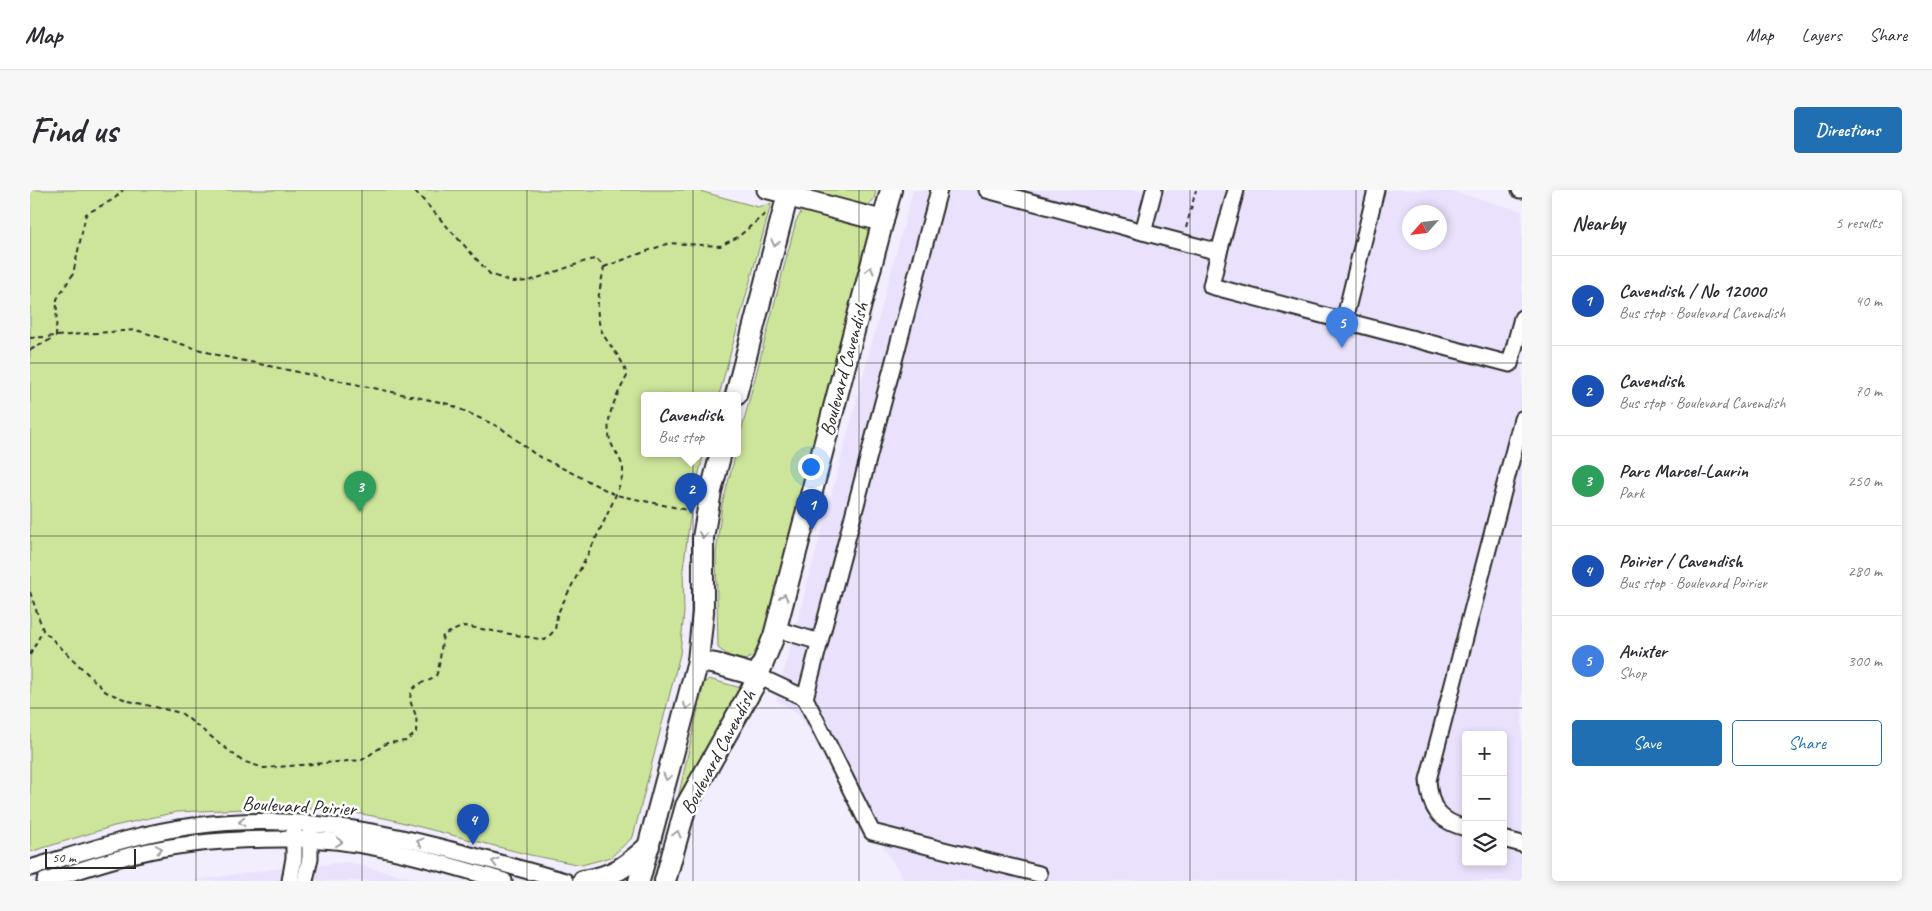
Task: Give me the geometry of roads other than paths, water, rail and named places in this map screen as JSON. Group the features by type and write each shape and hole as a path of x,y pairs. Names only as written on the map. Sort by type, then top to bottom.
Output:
{"main road":[{"name":"Boulevard Cavendish","path":"664,881 689,800 758,676 776,629 891,190"},
{"path":"737,392 788,193 883,222"},
{"name":"Boulevard Cavendish","path":"639,881 698,661 702,612 703,538 711,491 720,457"},
{"path":"698,661 758,676"},
{"path":"583,881 613,874 629,864 649,846"}],"street":[{"path":"765,190 788,193"},
{"path":"805,698 939,190"},
{"path":"987,190 1219,252"},
{"path":"1143,232 1154,190"},
{"path":"1236,190 1210,286 1510,364 1522,318"},
{"path":"1344,321 1376,190"},
{"path":"1462,827 1450,824 1435,810 1429,796 1428,780 1522,419"},
{"path":"776,629 820,642"},
{"path":"758,676 805,698 872,832 1039,874"},
{"name":"Boulevard Poirier","path":"30,868 126,839 181,828 240,821 310,822 347,826 392,835 565,881"},
{"path":"294,822 302,839 309,866 305,881"},
{"path":"290,881 294,858 310,822"},
{"name":"Boulevard Poirier","path":"45,881 133,854 181,845 229,840 302,839 337,841 373,847 504,881"},
{"path":"1507,840 1522,844"}],"place":[{"name":"Anixter","path":"1342,348"},
{"name":"Parc Marcel-Laurin","path":"360,512"},
{"name":"Cavendish","path":"691,514"},
{"name":"Cavendish / No 12000","path":"812,530"},
{"name":"Poirier / Cavendish","path":"473,845"}]}
